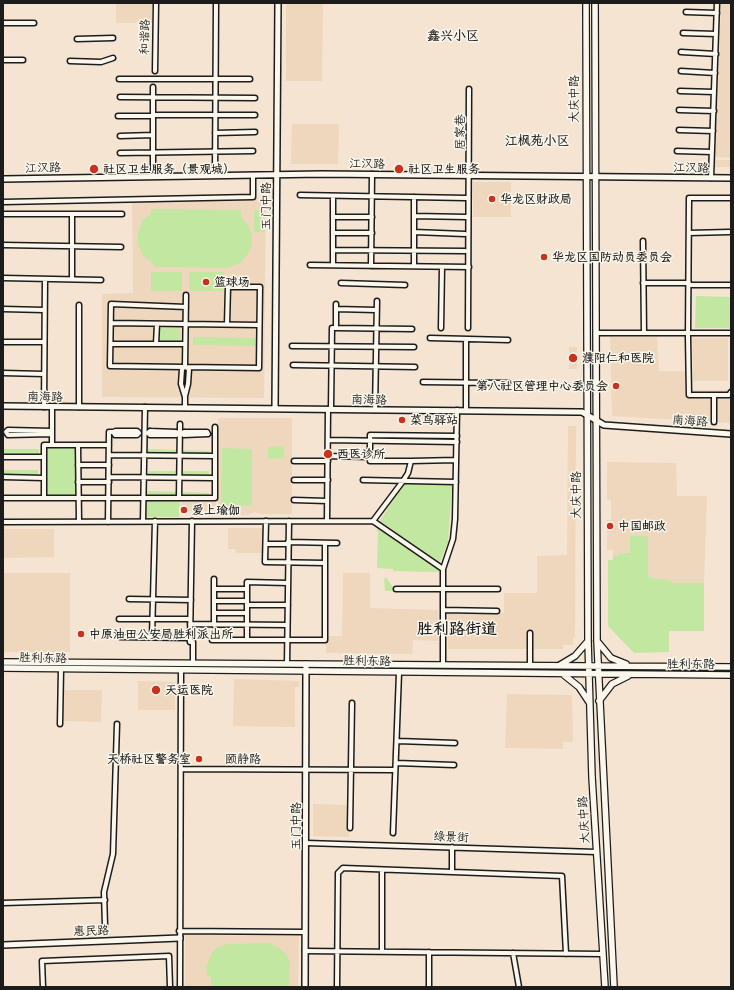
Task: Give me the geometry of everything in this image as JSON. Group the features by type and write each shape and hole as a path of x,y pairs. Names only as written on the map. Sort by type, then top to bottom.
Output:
{"main road":[{"name":"大庆中路","path":"586,3 588,666 596,852 605,987"},
{"name":"大庆中路","path":"595,3 597,641 614,987"},
{"path":"558,666 575,656 588,641"},
{"path":"597,641 611,658 630,666"},
{"name":"胜利东路","path":"3,662 731,667"},
{"name":"胜利东路","path":"3,668 598,675 731,675"},
{"path":"564,674 579,687 589,702"},
{"path":"599,701 612,684 630,675"}],"street":[{"name":"和谐路","path":"155,71 156,3"},
{"path":"215,175 216,3"},
{"name":"玉门中路","path":"275,408 278,3"},
{"path":"711,178 717,3"},
{"path":"686,12 717,14"},
{"path":"3,23 34,23"},
{"path":"683,33 716,34"},
{"path":"77,40 113,38"},
{"path":"681,52 716,54"},
{"path":"70,61 101,62 113,58"},
{"path":"3,60 23,60"},
{"path":"681,71 715,73"},
{"path":"119,79 250,79"},
{"path":"153,87 154,176"},
{"name":"居家巷","path":"468,328 470,175 469,89"},
{"path":"680,91 714,92"},
{"path":"120,97 255,98"},
{"path":"679,110 714,111"},
{"path":"118,116 255,115"},
{"path":"679,130 713,131"},
{"path":"215,132 255,132"},
{"path":"120,136 153,135"},
{"path":"120,153 253,151"},
{"path":"677,151 712,152"},
{"name":"江汉路","path":"3,179 276,174 731,178"},
{"path":"371,266 372,174"},
{"path":"3,202 253,197 253,175"},
{"path":"300,195 466,198"},
{"path":"333,196 333,265"},
{"path":"414,197 414,266"},
{"path":"731,198 689,198 689,395 729,395 731,392"},
{"path":"3,214 122,214"},
{"path":"72,214 72,279"},
{"path":"414,216 466,217"},
{"path":"333,217 372,217"},
{"path":"414,232 465,234"},
{"path":"689,232 729,232"},
{"path":"333,233 372,234"},
{"path":"644,241 644,333"},
{"path":"3,245 121,247"},
{"path":"333,250 465,251"},
{"path":"310,265 469,267"},
{"path":"441,328 442,267"},
{"path":"3,278 101,280"},
{"path":"44,406 45,279"},
{"path":"341,283 405,285"},
{"path":"643,283 731,285"},
{"path":"186,307 111,304 110,366 259,368 260,287 228,287 227,324"},
{"path":"185,408 182,369 185,366 186,295"},
{"path":"375,410 376,301"},
{"path":"336,304 336,328"},
{"path":"79,305 79,407"},
{"path":"3,309 44,310"},
{"path":"336,309 376,310"},
{"path":"111,323 259,325"},
{"path":"156,344 157,324"},
{"path":"327,521 332,328 412,329"},
{"path":"596,333 731,333"},
{"path":"430,338 508,340"},
{"path":"466,339 466,410"},
{"path":"3,342 44,342"},
{"path":"111,344 185,344"},
{"path":"292,346 414,347"},
{"path":"293,365 415,367"},
{"path":"3,373 44,374"},
{"path":"423,382 508,383"},
{"path":"714,395 714,422"},
{"name":"南海路","path":"3,406 582,412 604,425 731,434"},
{"path":"52,407 52,445"},
{"path":"143,522 143,478 146,433 145,407"},
{"path":"442,665 443,569 453,539 456,482 457,410"},
{"path":"179,498 180,424"},
{"path":"3,498 215,498 215,427"},
{"path":"42,433 8,430 6,432 8,435 52,433"},
{"path":"108,522 109,432 207,432 208,434 215,434"},
{"path":"456,460 370,461 370,435 457,436"},
{"path":"328,440 457,442"},
{"path":"44,498 44,445 109,445"},
{"path":"78,445 79,522"},
{"path":"109,455 216,456"},
{"path":"328,456 370,457"},
{"path":"3,457 44,457"},
{"path":"294,461 328,461"},
{"path":"374,521 404,481 411,461"},
{"path":"78,464 109,465"},
{"path":"3,477 44,478"},
{"path":"109,477 216,478"},
{"path":"294,480 328,480"},
{"path":"363,480 456,482"},
{"path":"78,482 109,482"},
{"path":"294,500 327,501"},
{"path":"192,521 190,619 190,642 193,642 192,663"},
{"path":"266,521 265,562 325,563"},
{"path":"287,664 289,521"},
{"path":"3,522 374,521 443,569"},
{"path":"152,637 155,522"},
{"path":"212,640 325,640 325,542"},
{"path":"266,544 337,543"},
{"path":"214,579 214,624"},
{"path":"247,640 247,582 288,583"},
{"path":"214,589 247,589"},
{"path":"396,589 498,589"},
{"path":"129,599 191,600"},
{"path":"214,601 288,605"},
{"path":"443,610 497,611"},
{"path":"214,613 247,613"},
{"path":"119,619 190,619"},
{"path":"190,624 287,625"},
{"path":"530,633 530,666"},
{"path":"120,637 190,638"},
{"name":"玉门中路","path":"305,987 306,664"},
{"path":"60,724 61,669"},
{"path":"180,987 181,670"},
{"path":"393,833 395,770 398,741 399,673"},
{"path":"350,828 352,703"},
{"path":"105,926 104,892 113,854 117,724"},
{"path":"398,741 455,743"},
{"path":"396,763 454,765"},
{"name":"颐静路","path":"181,769 395,770"},
{"name":"绿景街","path":"306,843 596,852"},
{"path":"452,848 452,872"},
{"path":"337,987 338,873 343,868 562,876 566,954"},
{"path":"382,870 382,952"},
{"path":"3,903 105,900"},
{"path":"180,931 305,932"},
{"name":"惠民路","path":"3,945 180,938"},
{"path":"305,951 603,954"},
{"path":"429,952 429,987"},
{"path":"513,953 519,987"},
{"path":"43,987 42,961 169,956 170,987"}],"shaded area":[{"path":"116,3 152,3 152,23 116,23"},
{"path":"286,3 323,3 322,81 286,81"},
{"path":"721,3 731,3 731,158 715,157"},
{"path":"292,124 339,124 338,164 291,164"},
{"path":"715,160 731,160 731,167 715,167"},
{"name":"华龙区财政局","path":"473,182 511,182 511,217 473,217"},
{"path":"266,198 264,398 102,397 102,294 133,293 132,202","holes":["241,210 241,217 246,222 138,233 142,222 151,213"]},
{"path":"610,337 657,337 659,371 688,371 688,390 731,390 731,423 612,416"},
{"path":"692,338 728,338 728,381 693,381"},
{"name":"濮阳仁和医院","path":"569,347 577,347 577,369 569,369"},
{"path":"218,418 292,418 292,514 261,514 255,512 248,515 225,515 225,509 218,509"},
{"path":"568,426 576,426 575,637 573,638 573,645 563,645 563,649 448,649 448,613 504,613 504,593 537,593 537,556 567,555"},
{"path":"607,462 676,463 677,496 707,496 704,583 673,583 667,579 656,579 648,576 648,536 630,553 619,553 619,556 613,556 613,550 607,550 607,520 611,520 611,500 607,500"},
{"path":"181,499 216,500 216,511 181,511"},
{"path":"228,528 263,528 264,553 235,553 235,549 228,549"},
{"path":"3,529 54,529 54,557 3,558"},
{"path":"3,573 70,573 70,652 3,652"},
{"path":"343,573 370,573 370,608 438,610 438,641 413,640 412,654 326,653 326,636 342,636"},
{"path":"234,679 299,681 299,687 295,687 295,727 233,726"},
{"name":"天运医院","path":"138,681 175,682 175,710 138,710"},
{"path":"63,690 102,690 101,722 62,721"},
{"path":"507,694 572,695 573,742 563,742 563,749 505,748"},
{"path":"313,804 349,805 349,837 313,836"},
{"path":"185,935 299,936 298,987 185,987"}],"green space":[{"path":"151,209 241,210 241,217 246,222 251,232 252,245 247,255 239,264 226,268 156,267 142,254 138,244 138,233 142,221 151,213"},
{"path":"254,210 264,210 264,232 254,232"},
{"name":"篮球场","path":"151,272 182,272 182,291 151,291"},
{"name":"篮球场","path":"189,272 224,272 223,291 189,291"},
{"path":"696,296 731,297 731,328 695,328"},
{"path":"158,328 180,328 180,342 158,341"},
{"path":"193,337 256,338 256,346 193,345"},
{"path":"284,446 284,458 268,459 268,447"},
{"path":"46,448 77,448 77,496 46,496"},
{"path":"222,448 252,449 252,506 221,505"},
{"path":"3,449 39,449 39,455 3,455"},
{"path":"148,449 177,450 177,455 148,454"},
{"path":"181,450 209,451 209,456 181,455"},
{"path":"3,470 38,470 38,476 3,476"},
{"path":"149,471 177,471 177,476 148,476"},
{"path":"181,471 209,471 209,477 181,476"},
{"path":"403,484 449,484 452,486 448,542 440,562 380,521"},
{"path":"147,491 176,492 176,496 147,495"},
{"path":"180,492 209,493 209,496 180,496"},
{"path":"146,499 180,499 179,517 146,517"},
{"path":"375,525 439,568 439,572 393,571 393,569 377,568 378,532"},
{"path":"630,536 648,536 648,576 656,579 667,579 673,583 704,583 704,631 669,631 669,652 634,653 608,626 608,560 613,560 613,556 619,556 619,553 630,553"},
{"path":"386,577 395,590 394,591 385,591 384,579"},
{"path":"269,943 278,947 285,953 290,962 289,987 211,987 211,977 207,976 206,968 212,952 218,947 227,944"}],"place":[{"name":"社区卫生服务（景观城）","path":"94,169"},
{"name":"社区卫生服务","path":"399,169"},
{"name":"华龙区财政局","path":"492,199"},
{"name":"华龙区国防动员委员会","path":"544,257"},
{"name":"篮球场","path":"206,282"},
{"name":"濮阳仁和医院","path":"573,358"},
{"name":"第八社区管理中心委员会","path":"616,386"},
{"name":"菜鸟驿站","path":"402,420"},
{"name":"西医诊所","path":"328,454"},
{"name":"爱上瑜伽","path":"184,510"},
{"name":"中国邮政","path":"610,526"},
{"name":"中原油田公安局胜利派出所","path":"81,634"},
{"name":"天运医院","path":"156,690"},
{"name":"天桥社区警务室","path":"199,759"}],"district":[{"name":"鑫兴小区","path":"453,36"},
{"name":"江枫苑小区","path":"537,141"},
{"name":"胜利路街道","path":"457,629"}]}
